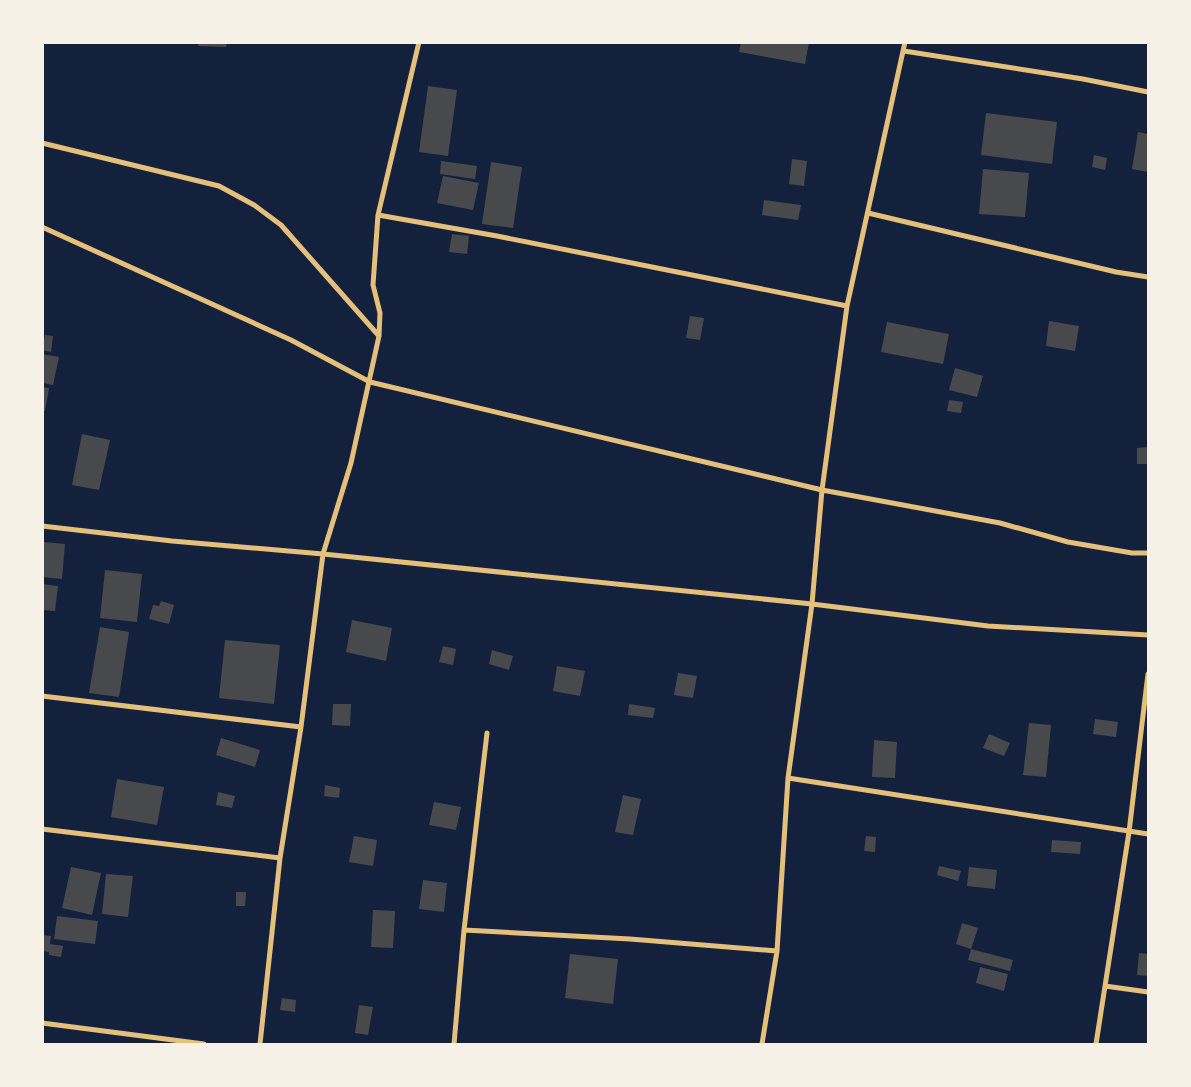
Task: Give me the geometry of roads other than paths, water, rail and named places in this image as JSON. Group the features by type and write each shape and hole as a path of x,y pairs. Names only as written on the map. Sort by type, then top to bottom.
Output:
{"street":[{"path":"260,1044 280,858 301,727 323,554 351,463 370,382 380,314 373,286 378,215 420,42"},
{"path":"762,1044 777,951 788,778 812,604 822,490 847,306 906,42"},
{"path":"904,51 1083,79 1148,92"},
{"path":"42,143 219,186 254,205 281,225 378,336"},
{"path":"868,212 1116,272 1148,277"},
{"path":"378,215 506,238 847,306"},
{"path":"42,227 291,340 370,382 822,490 1000,523 1068,542 1132,553 1148,553"},
{"path":"42,526 172,541 323,554 812,604 988,626 1148,635"},
{"path":"1096,1044 1129,832 1148,674"},
{"path":"42,696 301,727"},
{"path":"454,1044 464,930 487,733"},
{"path":"788,778 1148,834"},
{"path":"42,829 280,858"},
{"path":"464,930 630,939 777,951"},
{"path":"1105,986 1148,992"},
{"path":"42,1022 204,1044"}]}
